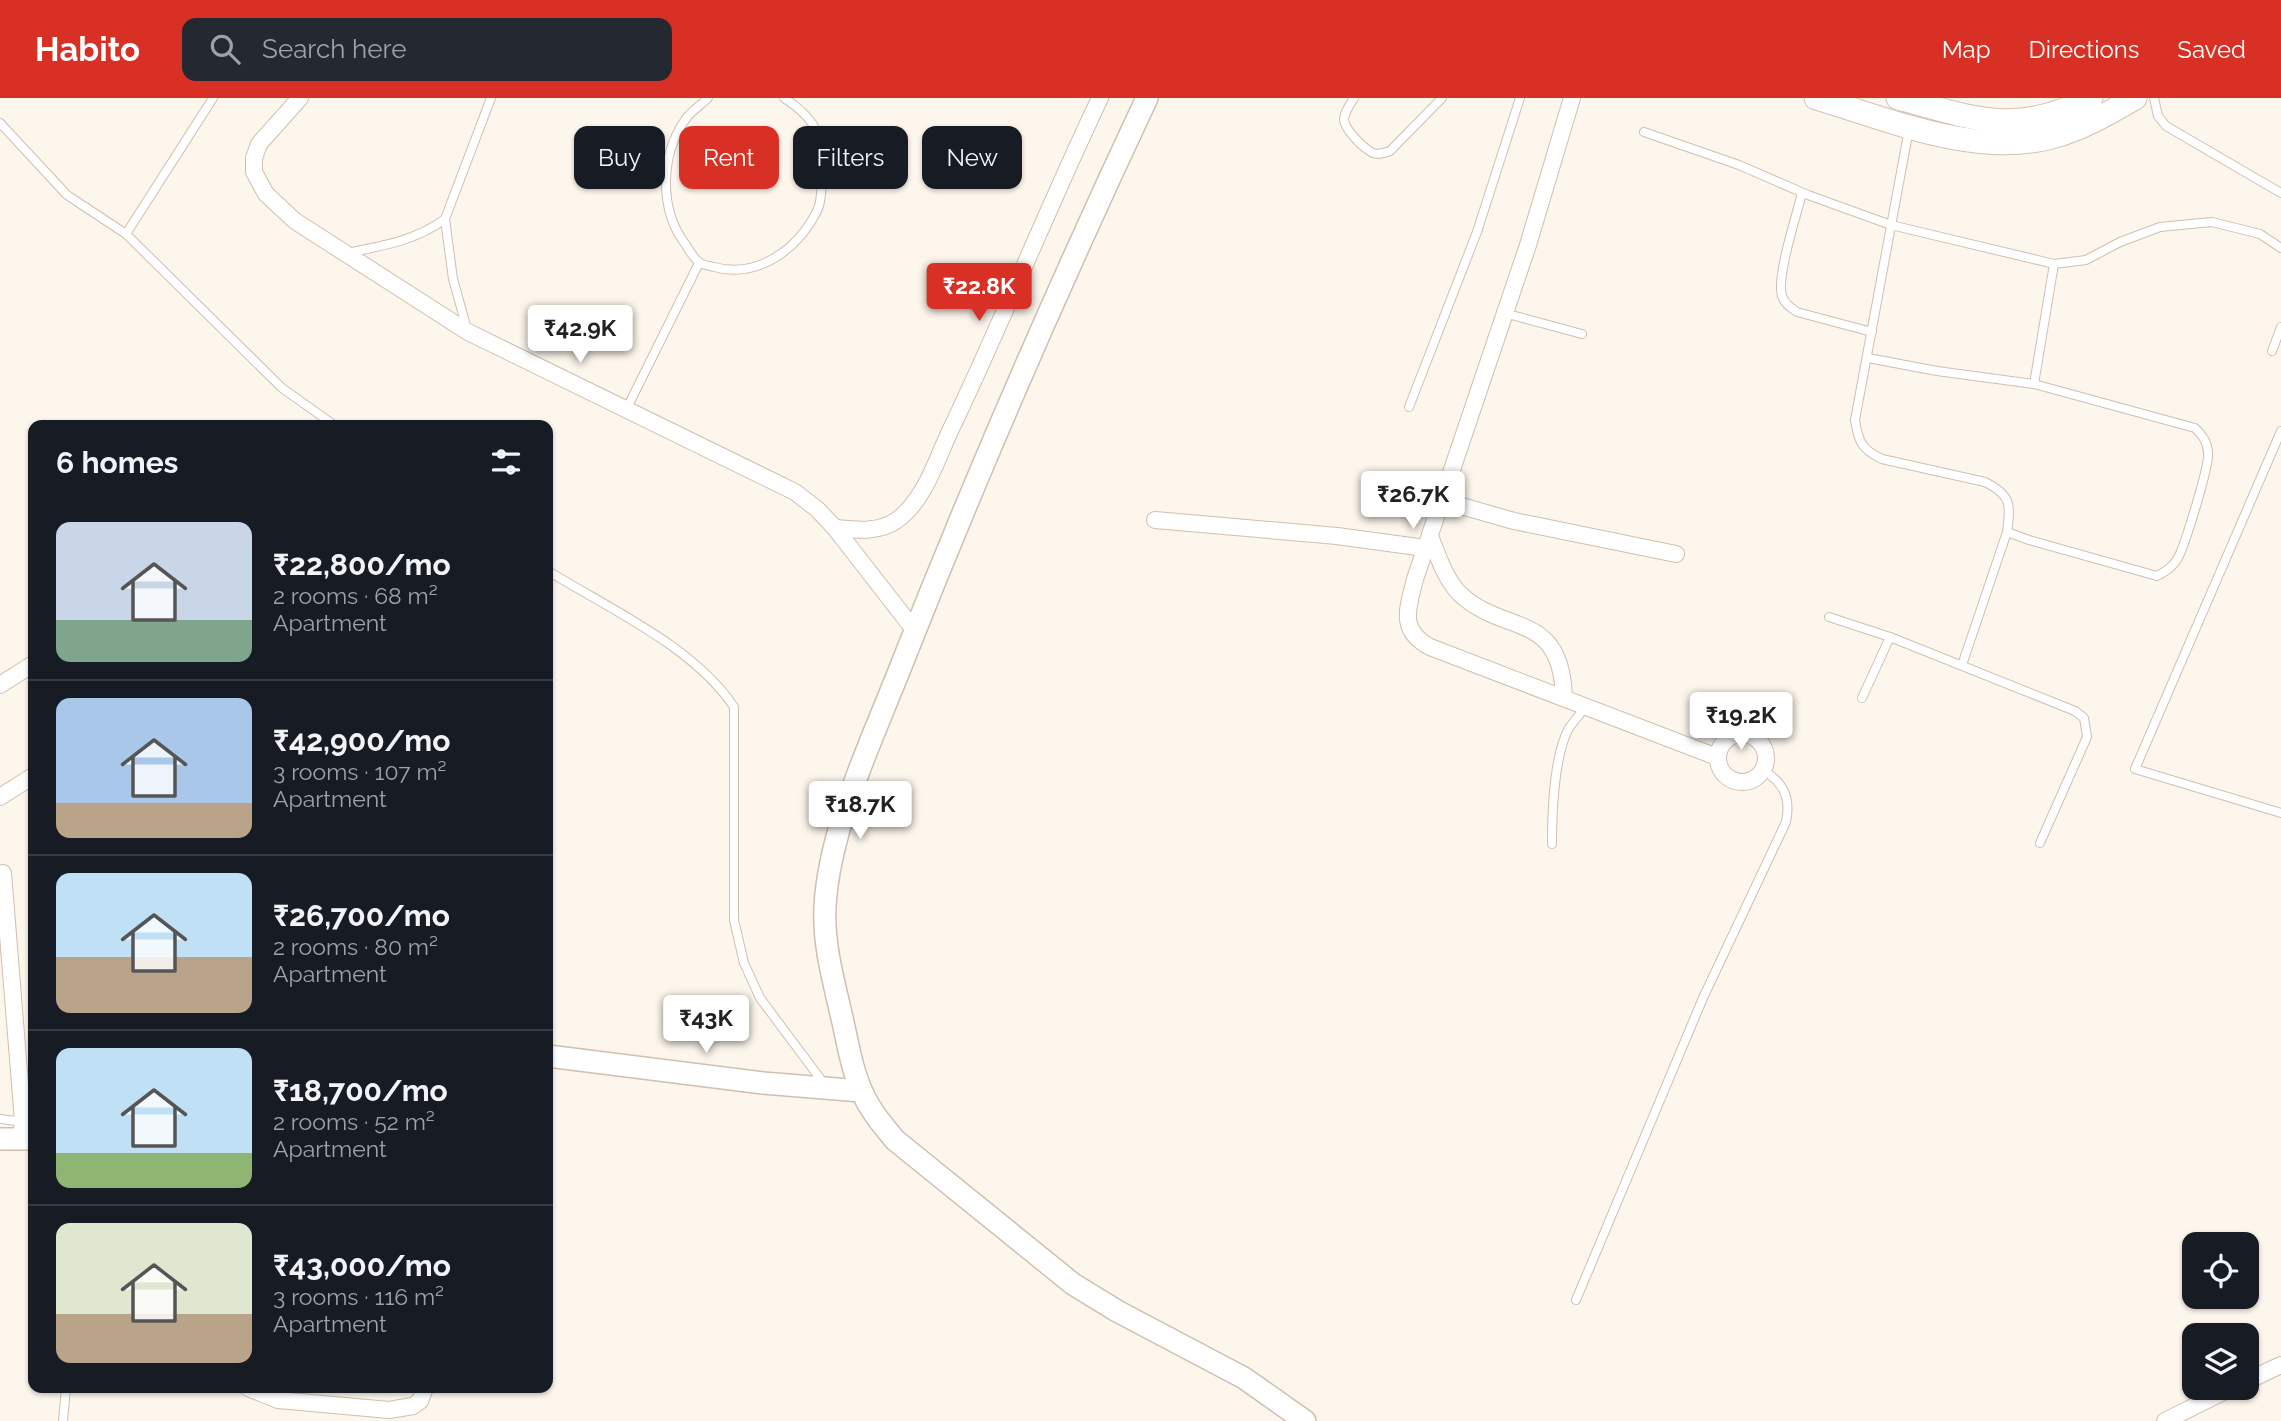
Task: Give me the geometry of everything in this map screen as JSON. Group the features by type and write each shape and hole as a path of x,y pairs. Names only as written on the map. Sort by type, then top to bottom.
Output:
{"main road":[{"path":"1816,98 1979,143 2017,143 2053,137 2085,126 2135,98"},
{"path":"1907,100 1964,117 2000,122 2038,118 2091,98"}],"street":[{"path":"300,98 260,144 254,158 254,172 267,194 296,221 468,332 795,492 835,528 915,631"},
{"path":"835,528 881,528 897,520 914,504 967,396 1100,98"},
{"path":"1147,98 1044,326 915,631 848,803 831,869 825,907 826,942 861,1091 873,1114 895,1140 1073,1284 1117,1311 1244,1378 1305,1421"},
{"path":"1572,98 1528,245 1408,606 1408,625 1415,639 1717,757"},
{"path":"1444,500 1514,521 1676,555"},
{"path":"1155,520 1360,539 1428,542"},
{"path":"1428,542 1460,594 1473,604 1525,625 1538,634 1559,659 1564,697"},
{"path":"0,685 28,667"},
{"path":"1744,734 1758,740 1766,754 1763,770 1752,780 1735,782 1722,773 1717,757 1722,743 1728,737 1744,734"},
{"path":"0,797 28,779"},
{"path":"4,873 26,1060 22,1132"},
{"path":"553,1057 861,1091"},
{"path":"2259,1375 2281,1365"},
{"path":"260,1393 278,1400 389,1410 413,1406 420,1401 423,1393"},
{"path":"2165,1421 2183,1416 2210,1400"}],"lane":[{"path":"126,234 213,98"},
{"path":"468,332 453,279 445,219 491,98"},
{"path":"708,98 685,119 668,158 666,201 676,233 699,263 730,271 754,267 778,258 799,239 819,208 823,164 820,138 805,112 784,98"},
{"path":"1354,98 1346,110 1344,121 1348,129 1372,152 1380,154 1390,151 1442,98"},
{"path":"1409,407 1477,232 1520,98"},
{"path":"2154,98 2158,116 2165,125 2281,193"},
{"path":"1907,100 1910,126 1855,420 1858,440 1866,452 1882,459 1985,482 2000,489 2008,500 2010,511 2007,532 1962,665"},
{"path":"0,123 67,195 126,234 282,388 327,420"},
{"path":"1644,132 1739,164 1802,193 1891,225 2054,264 2086,260 2120,242 2160,227 2212,222 2260,234 2281,248"},
{"path":"1802,193 1781,278 1781,294 1787,305 1797,312 1872,332"},
{"path":"345,253 403,242 430,230 445,219"},
{"path":"627,408 699,263"},
{"path":"2034,384 2054,264"},
{"path":"1504,313 1583,334"},
{"path":"2272,351 2281,327"},
{"path":"1868,358 1937,372 2034,384 2195,428 2205,438 2209,454 2178,558 2170,569 2157,576 2007,532"},
{"path":"2281,431 2135,769 2281,813"},
{"path":"553,574 689,657 721,687 734,707 734,920 744,964 760,998 828,1089"},
{"path":"1829,617 1962,665 2075,711 2084,718 2087,737 2040,843"},
{"path":"1862,698 1890,637"},
{"path":"1552,844 1562,747 1569,729 1586,706"},
{"path":"1576,1300 1703,998 1786,822 1787,798 1782,784 1763,770"},
{"path":"0,1119 22,1132"},
{"path":"63,1421 66,1393"}]}
